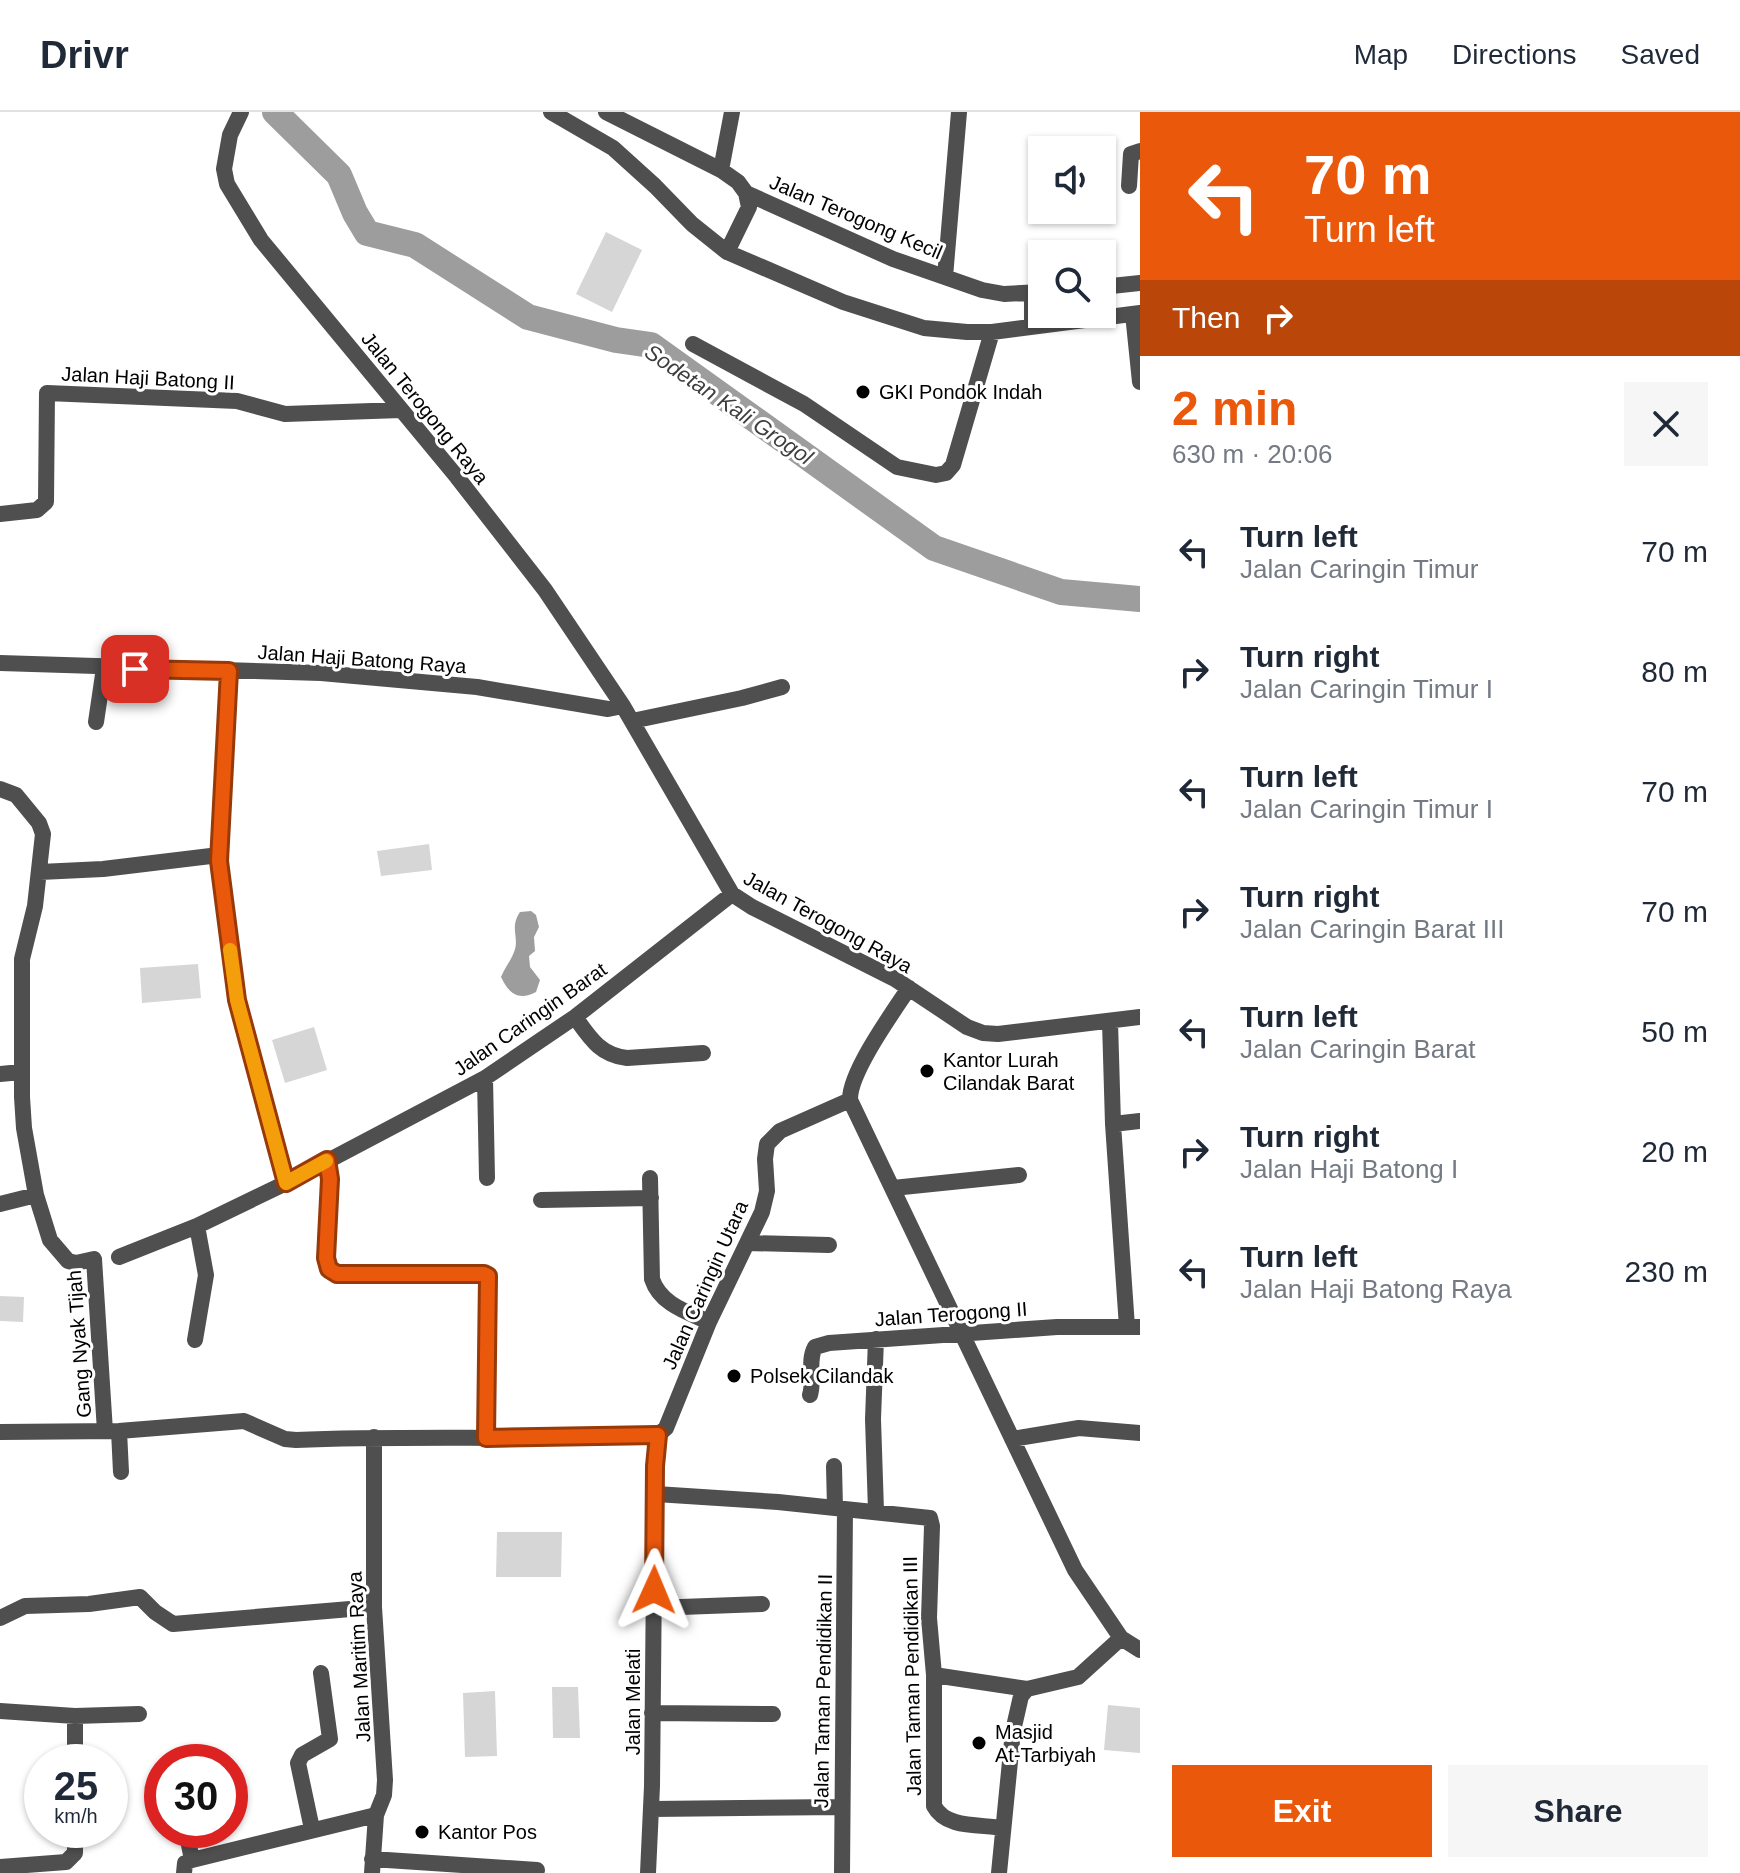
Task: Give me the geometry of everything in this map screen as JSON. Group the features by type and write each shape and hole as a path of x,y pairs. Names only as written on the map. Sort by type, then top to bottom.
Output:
{"street":[{"name":"Jalan Terogong Raya","path":"241,112 225,152 224,169 227,184 261,240 539,582 628,714 732,894 909,988 851,1085 850,1100"},
{"path":"551,112 613,148 692,224 727,252 836,299 895,320 947,331 992,332 1028,327"},
{"name":"Jalan Terogong Kecil","path":"606,112 626,117 721,170 738,182 746,193 767,200 848,241 982,290 1004,294 1028,293"},
{"path":"721,170 732,112"},
{"path":"945,277 959,112"},
{"path":"613,148 626,117"},
{"path":"1129,186 1130,159 1134,152 1140,151"},
{"path":"727,252 749,207 746,193"},
{"path":"1116,286 1140,283"},
{"path":"1116,316 1136,314 1140,382"},
{"path":"693,344 804,404 897,467 936,475 946,473 953,465 992,332"},
{"name":"Jalan Haji Batong II","path":"0,514 37,510 44,506 47,393 237,401 285,414 401,410"},
{"name":"Jalan Haji Batong Raya","path":"0,663 368,677 477,687 628,714 742,698 782,687"},
{"path":"96,722 104,668"},
{"path":"229,671 219,855 237,1000 286,1183"},
{"name":"Gang Nyak Tijah","path":"0,789 16,795 42,828 44,839 32,921 22,959 24,1128 36,1195 50,1240 64,1259 72,1263 94,1259 112,1431"},
{"path":"40,872 103,869 219,855"},
{"name":"Jalan Caringin Barat","path":"119,1257 197,1226 286,1183 485,1078 575,1017 732,894"},
{"path":"909,988 967,1027 983,1033 1140,1017"},
{"path":"575,1017 597,1047 615,1057 703,1053"},
{"path":"1110,1022 1113,1124 1134,1327"},
{"path":"0,1074 21,1072"},
{"path":"485,1078 487,1178"},
{"path":"850,1100 1075,1570 1121,1638 1140,1650"},
{"name":"Jalan Caringin Utara","path":"658,1435 666,1428 709,1322 762,1212 767,1191 767,1144 780,1131 850,1100"},
{"path":"1113,1124 1140,1121"},
{"path":"327,1160 330,1179 326,1258 329,1269 337,1274 488,1276 486,1438"},
{"path":"893,1188 1019,1175"},
{"path":"650,1178 654,1286 664,1299 709,1322"},
{"path":"0,1204 36,1195"},
{"path":"541,1200 651,1198"},
{"path":"195,1340 206,1275 197,1226"},
{"path":"747,1243 829,1245"},
{"name":"Jalan Terogong II","path":"810,1395 811,1356 815,1347 836,1342 1057,1327 1134,1327"},
{"path":"656,1494 876,1511 873,1419 876,1339"},
{"path":"0,1432 112,1431 244,1421 290,1440 658,1435"},
{"path":"1012,1439 1079,1428 1140,1433"},
{"path":"112,1431 121,1472"},
{"name":"Jalan Melati","path":"648,1873 652,1809 658,1435"},
{"name":"Jalan Maritim Raya","path":"372,1866 376,1815 384,1795 385,1780 374,1607 374,1437"},
{"name":"Jalan Taman Pendidikan II","path":"834,1466 840,1508 842,1873"},
{"name":"Jalan Taman Pendidikan III","path":"876,1511 930,1518 929,1618 934,1675 936,1811 949,1821 1003,1828"},
{"path":"0,1618 25,1606 74,1605 140,1597 173,1624 374,1607"},
{"path":"654,1608 762,1604"},
{"path":"934,1675 1027,1689 1078,1677 1121,1638"},
{"path":"312,1829 298,1763 302,1755 330,1739 321,1673"},
{"path":"999,1873 1013,1731 1021,1696 1027,1689"},
{"path":"0,1711 75,1716 139,1714"},
{"path":"652,1713 773,1714"},
{"path":"75,1716 75,1744"},
{"path":"652,1809 842,1807"},
{"path":"188,1866 312,1829 376,1815"},
{"path":"0,1867 66,1862 75,1853 75,1848"},
{"path":"372,1866 537,1870"}],"shaded area":[{"path":"606,232 642,250 612,312 576,294"},
{"path":"429,844 432,870 381,876 377,851"},
{"path":"531,911 536,915 539,927 534,937 535,951 529,956 530,967 540,980 536,992 520,996 507,988 501,977 516,947 517,918 520,912"},
{"path":"198,964 201,998 142,1003 140,968"},
{"path":"314,1027 327,1070 285,1083 272,1040"},
{"path":"0,1296 24,1297 23,1322 0,1321"},
{"path":"497,1532 562,1532 561,1577 496,1577"},
{"path":"552,1687 578,1687 580,1738 553,1738"},
{"path":"495,1691 497,1756 465,1757 463,1693"},
{"path":"1108,1705 1140,1708 1140,1753 1104,1750"}],"waterway":[{"name":"Sodetan Kali Grogol","path":"275,112 339,175 367,233 415,245 528,317 616,340 651,345 934,548 1061,592 1140,599"}],"slow traffic":[{"path":"230,950 237,1000 286,1183 326,1161"}],"place":[{"name":"GKI Pondok Indah","path":"863,392"},
{"name":"Kantor Lurah Cilandak Barat","path":"927,1071"},
{"name":"Polsek Cilandak","path":"734,1376"},
{"name":"Masjid At-Tarbiyah","path":"979,1743"},
{"name":"Kantor Pos","path":"422,1832"}],"route":[{"path":"135,669 229,671 219,861 237,1000 286,1183 327,1160 330,1170 326,1258 329,1269 337,1274 488,1276 486,1438 658,1435 654,1590"}]}
